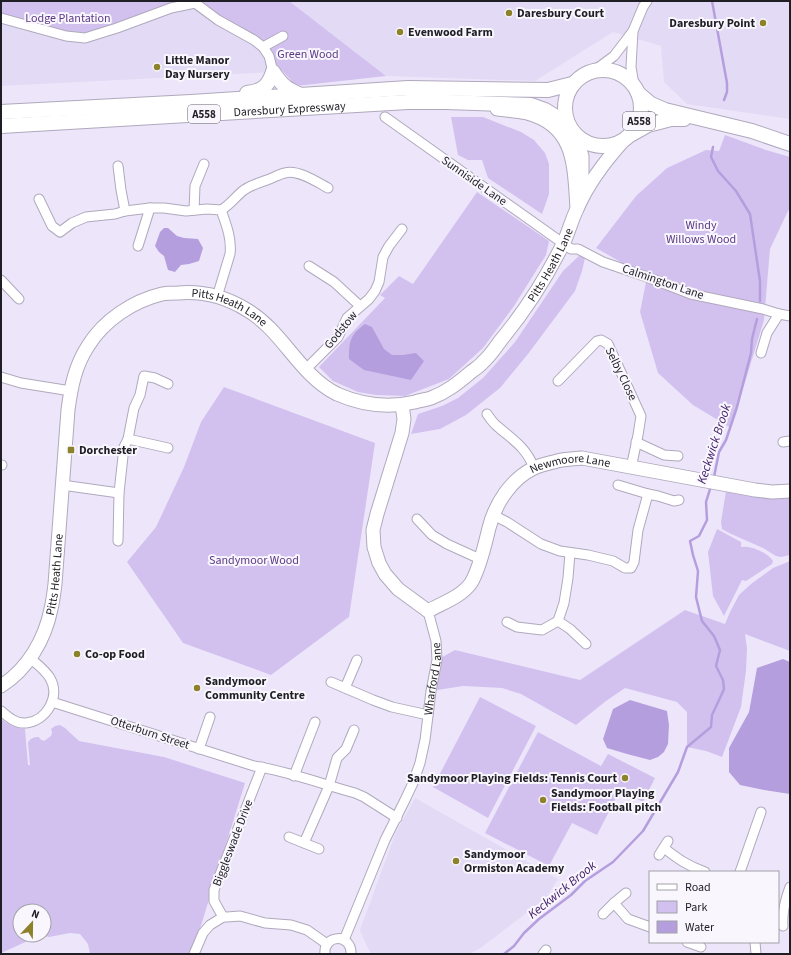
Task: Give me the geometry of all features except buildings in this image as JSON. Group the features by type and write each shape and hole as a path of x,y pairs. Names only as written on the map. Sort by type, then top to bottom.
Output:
{"main road":[{"name":"A558","path":"572,84 586,73 595,70 606,69 617,72 626,77 651,104 665,110 752,131 790,144"},
{"path":"273,72 281,84 301,95"},
{"path":"191,102 252,93 260,90 266,85 273,72"},
{"path":"572,84 566,95 564,106 566,118 573,132"},
{"name":"Daresbury Expressway","path":"1,112 191,102 408,88 548,90 572,84"},
{"name":"A558","path":"628,137 637,125 641,115 641,104 636,89"},
{"name":"Daresbury Expressway","path":"1,126 408,102 446,102 531,105 545,110 558,118 573,132"},
{"name":"A558","path":"573,132 587,143 599,146 612,145 648,125 671,119 705,119"}],"street":[{"path":"595,70 614,56 633,31 647,1"},
{"path":"1,18 66,36 85,38 171,8 194,2 218,20 254,40 263,47 269,56 273,72"},
{"path":"633,31 630,67 636,89"},
{"path":"263,47 283,36"},
{"path":"446,102 527,113 549,122 565,139 571,154 577,208"},
{"name":"Sunniside Lane","path":"385,117 563,244"},
{"name":"Pitts Heath Lane","path":"573,132 582,156 583,177 577,208"},
{"name":"Pitts Heath Lane","path":"1,686 16,674 30,658 45,632 52,607 55,584 62,485 71,391 74,376 79,363 89,344 102,328 128,308 163,294 185,292 217,296 248,310 264,323 305,370 320,383 337,394 358,402 381,405 402,405 430,398 451,389 484,362 511,328 532,299 548,273 563,244 577,208 595,176 610,155 628,137"},
{"path":"194,210 195,186 204,164"},
{"path":"118,166 125,211"},
{"path":"39,199 52,226 60,232 72,223 86,217 115,214 125,211 150,208 186,211 207,209 221,210 252,185 286,172 293,172 302,175 315,180 328,188"},
{"path":"138,246 150,208"},
{"path":"217,296 231,247 221,210"},
{"name":"Godstow","path":"305,370 338,337 347,318 369,299 375,291 379,282 383,257 402,229"},
{"name":"Calmington Lane","path":"563,244 571,248 578,249 603,262 691,294 790,316"},
{"name":"Godstow","path":"309,266 334,282 360,306"},
{"path":"1,280 19,298"},
{"path":"761,353 767,333 779,314"},
{"name":"Selby Close","path":"558,381 597,341 600,340 608,344 641,416 631,468"},
{"path":"118,541 124,447 128,438 134,408 140,395 144,376 155,378 168,384"},
{"path":"1,377 21,383 71,391"},
{"path":"402,405 404,419 402,433 377,514 374,530 374,547 379,563 385,574 398,589 428,611"},
{"path":"487,414 496,425 520,445 531,459 534,468"},
{"path":"128,438 168,448"},
{"path":"636,442 664,455 678,456"},
{"name":"Newmoore Lane","path":"428,611 452,599 462,592 470,583 476,572 493,515 502,498 512,485 534,468 558,461 582,458 631,468 772,492 790,491"},
{"path":"618,484 674,501 679,500"},
{"path":"62,485 120,493"},
{"path":"493,515 507,522 541,544 560,551 588,555 612,561 625,568 631,568 634,562 638,530 648,494"},
{"path":"417,519 432,535 447,544 480,559"},
{"path":"507,622 517,627 542,630 558,621 564,603 570,553"},
{"name":"Wharford Lane","path":"344,940 382,847 413,783 420,763 425,740 431,691 438,660 436,640 428,611"},
{"path":"558,621 570,629 586,644"},
{"path":"1,711 7,717 15,721 25,723 38,720 45,715 49,708 54,692 50,679 30,658"},
{"path":"345,688 358,660"},
{"path":"331,682 392,707 428,715"},
{"name":"Otterburn Street","path":"52,702 199,749 262,767"},
{"path":"199,749 210,717"},
{"path":"294,776 315,722"},
{"path":"304,843 329,786 338,758 346,750 354,730"},
{"path":"262,767 355,793 397,818"},
{"name":"Biggleswade Drive","path":"223,917 214,901 214,890 262,767"},
{"path":"740,871 761,812"},
{"path":"289,837 320,849"},
{"path":"663,848 680,861 702,871"},
{"path":"784,926 782,914 790,887"},
{"path":"603,914 626,893"},
{"path":"614,903 628,919 649,927"},
{"path":"194,954 203,933 210,925 223,917 240,916 265,923 291,925 307,930 327,944"},
{"path":"325,954 327,944 336,938 344,940 350,946 351,954"},
{"path":"689,943 701,948"},
{"path":"755,943 756,954"}],"shaded area":[{"path":"289,1 790,1 790,119 687,104 664,82 661,46 613,32 535,81 386,76"},
{"path":"195,3 263,47 273,72 1,86 1,18"},
{"name":"Sandymoor Ormiston Academy","path":"415,798 558,879 546,898 482,947 470,954 371,954 360,930 396,832"}],"green space":[{"name":"Green Wood","path":"1,1 289,1 386,76 296,86 269,56 263,47 195,3 117,28 66,36 1,18"},
{"path":"451,117 483,117 521,132 534,140 545,153 549,164 549,194 542,214 488,178 482,160 468,160 458,155"},
{"name":"Windy Willows Wood","path":"725,135 790,157 790,209 770,249 764,320 731,428 693,405 658,373 640,312 647,277 596,248 636,196 667,168 706,150 719,151"},
{"path":"477,192 549,241 546,255 514,306 483,348 449,379 405,396 376,395 358,392 333,381 319,367 385,298 380,295 399,276 413,284"},
{"path":"581,254 585,258 575,291 528,354 500,388 466,415 440,429 411,434 418,414 442,406 458,398 483,378 515,342 563,271"},
{"name":"Sandymoor Wood","path":"224,387 375,443 349,617 271,675 183,643 127,562 156,527 184,467 201,422"},
{"path":"726,491 772,499 790,497 790,555 781,557 776,556 763,548 722,529 721,522"},
{"path":"717,529 741,542 741,547 750,547 759,550 773,561 772,564 746,581 742,580 724,616 713,596 708,552"},
{"path":"790,561 790,651 745,634 747,648 746,671 741,707 722,757 706,751 687,747 687,712 677,702 625,688 576,725 521,694 502,688 463,686 431,691 437,660 455,650 580,680 685,610 725,624 739,595 773,568"},
{"path":"480,697 536,726 488,818 433,787"},
{"path":"1,718 9,724 25,729 28,765 30,765 28,743 30,740 39,737 44,741 51,736 51,729 60,725 79,741 164,757 245,783 199,932 190,954 90,954 88,944 80,934 70,933 52,936 52,903 12,903 12,943 23,943 1,953"},
{"name":"Sandymoor Playing Fields: Football pitch","path":"538,732 601,766 608,754 655,778 643,802 620,790 597,835 572,823 549,866 485,833"}],"water":[{"path":"164,228 168,228 177,236 198,239 203,248 199,261 181,265 175,272 168,270 164,256 155,246 160,232"},
{"path":"365,324 372,327 384,349 392,355 416,353 424,361 411,380 364,370 349,359 351,339 353,335"},
{"path":"783,659 790,662 790,794 740,785 729,772 729,748 749,712 757,668"},
{"path":"630,700 667,711 669,725 668,744 664,752 658,757 650,760 607,748 603,739 613,709"}],"waterway":[{"name":"Keckwick Brook","path":"712,1 727,83 727,92 724,100"},
{"name":"Keckwick Brook","path":"713,147 711,157 718,171 736,191 750,214 760,281 760,301"},
{"name":"Keckwick Brook","path":"714,477 719,452 726,440 737,407 751,353 752,339 757,319"},
{"name":"Keckwick Brook","path":"504,954 514,946 524,933 539,919 571,895 585,881 613,862 643,831 678,772 687,747 711,727 712,715 724,689 723,680 716,666 720,650 714,636 702,621 696,597 698,571 690,541 699,536 707,520 706,502 711,486"}],"place":[{"name":"Daresbury Court","path":"509,13"},
{"name":"Daresbury Point","path":"763,23"},
{"name":"Evenwood Farm","path":"400,32"},
{"name":"Little Manor Day Nursery","path":"157,67"},
{"name":"Dorchester","path":"71,450"},
{"name":"Co-op Food","path":"77,654"},
{"name":"Sandymoor Community Centre","path":"197,688"},
{"name":"Sandymoor Playing Fields: Tennis Court","path":"625,778"},
{"name":"Sandymoor Playing Fields: Football pitch","path":"543,800"},
{"name":"Sandymoor Ormiston Academy","path":"456,861"}],"park label":[{"name":"Lodge Plantation","path":"68,18"}]}
